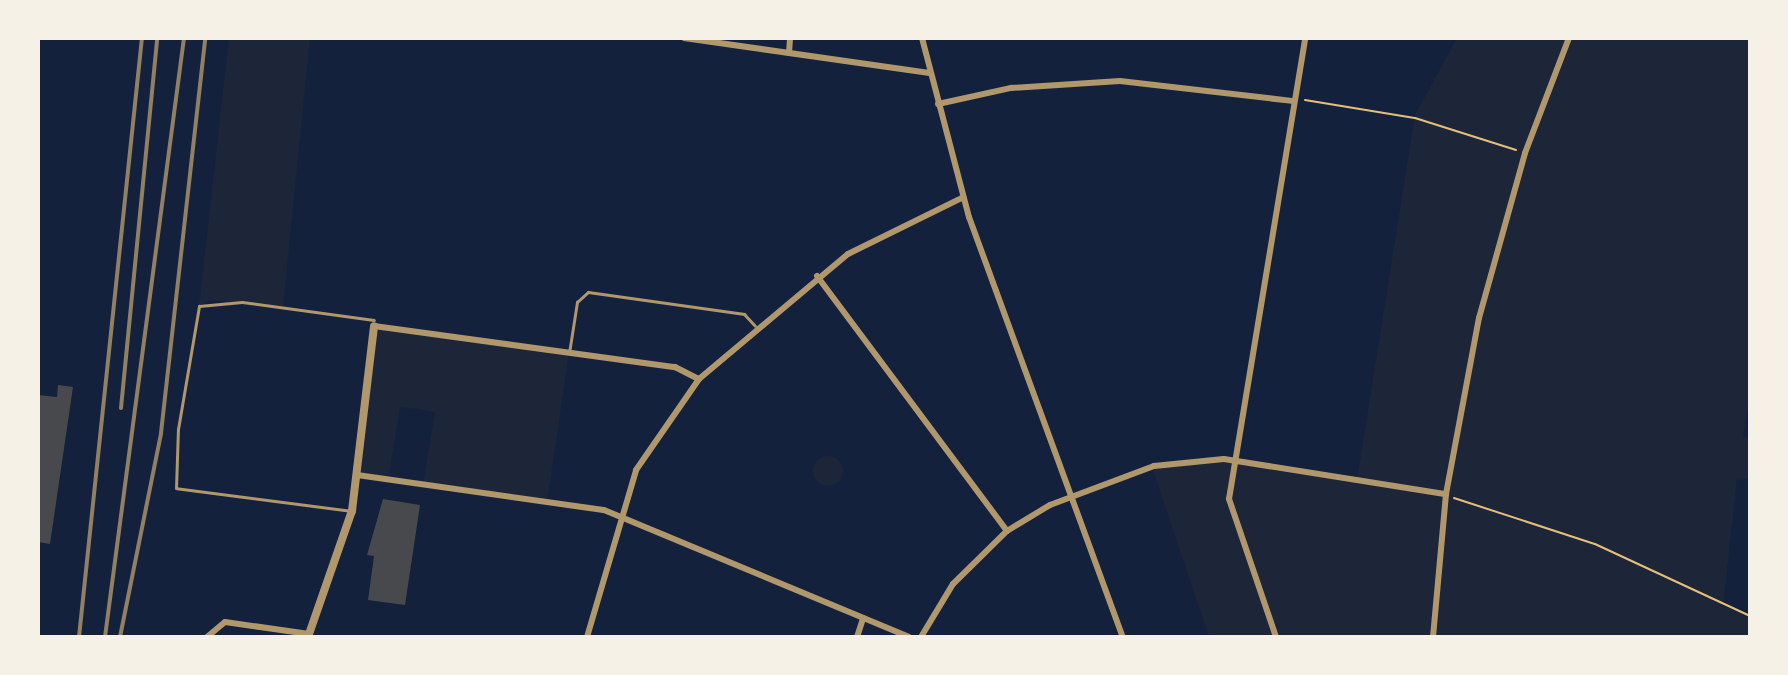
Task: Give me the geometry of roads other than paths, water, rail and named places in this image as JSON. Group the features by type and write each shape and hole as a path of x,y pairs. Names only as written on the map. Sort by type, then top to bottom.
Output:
{"street":[{"path":"684,38 930,73"},
{"path":"789,53 790,38"},
{"path":"922,38 962,198 1068,499 1123,637"},
{"path":"1276,637 1229,499 1292,101 1305,38"},
{"path":"1433,637 1446,494 1476,330 1525,153 1569,38"},
{"path":"938,104 1011,88 1120,81 1292,101"},
{"path":"587,637 621,516 654,438 699,379 755,326 817,276 915,215 962,198"},
{"path":"817,276 1007,531"},
{"path":"207,637 225,622 308,636 352,511 374,323 675,367 699,379"},
{"path":"921,637 958,577 1007,531 1068,499 1154,466 1236,461 1446,494"},
{"path":"357,475 621,516 909,637"},
{"path":"857,637 863,618"}],"lane":[{"path":"569,353 577,302 588,292 744,314 755,326"},
{"path":"352,511 176,488 182,399 192,318 210,300 374,323"}],"railway":[{"path":"79,637 142,38"},
{"path":"121,408 157,38"},
{"path":"105,637 184,38"},
{"path":"120,637 161,433 205,38"}]}
